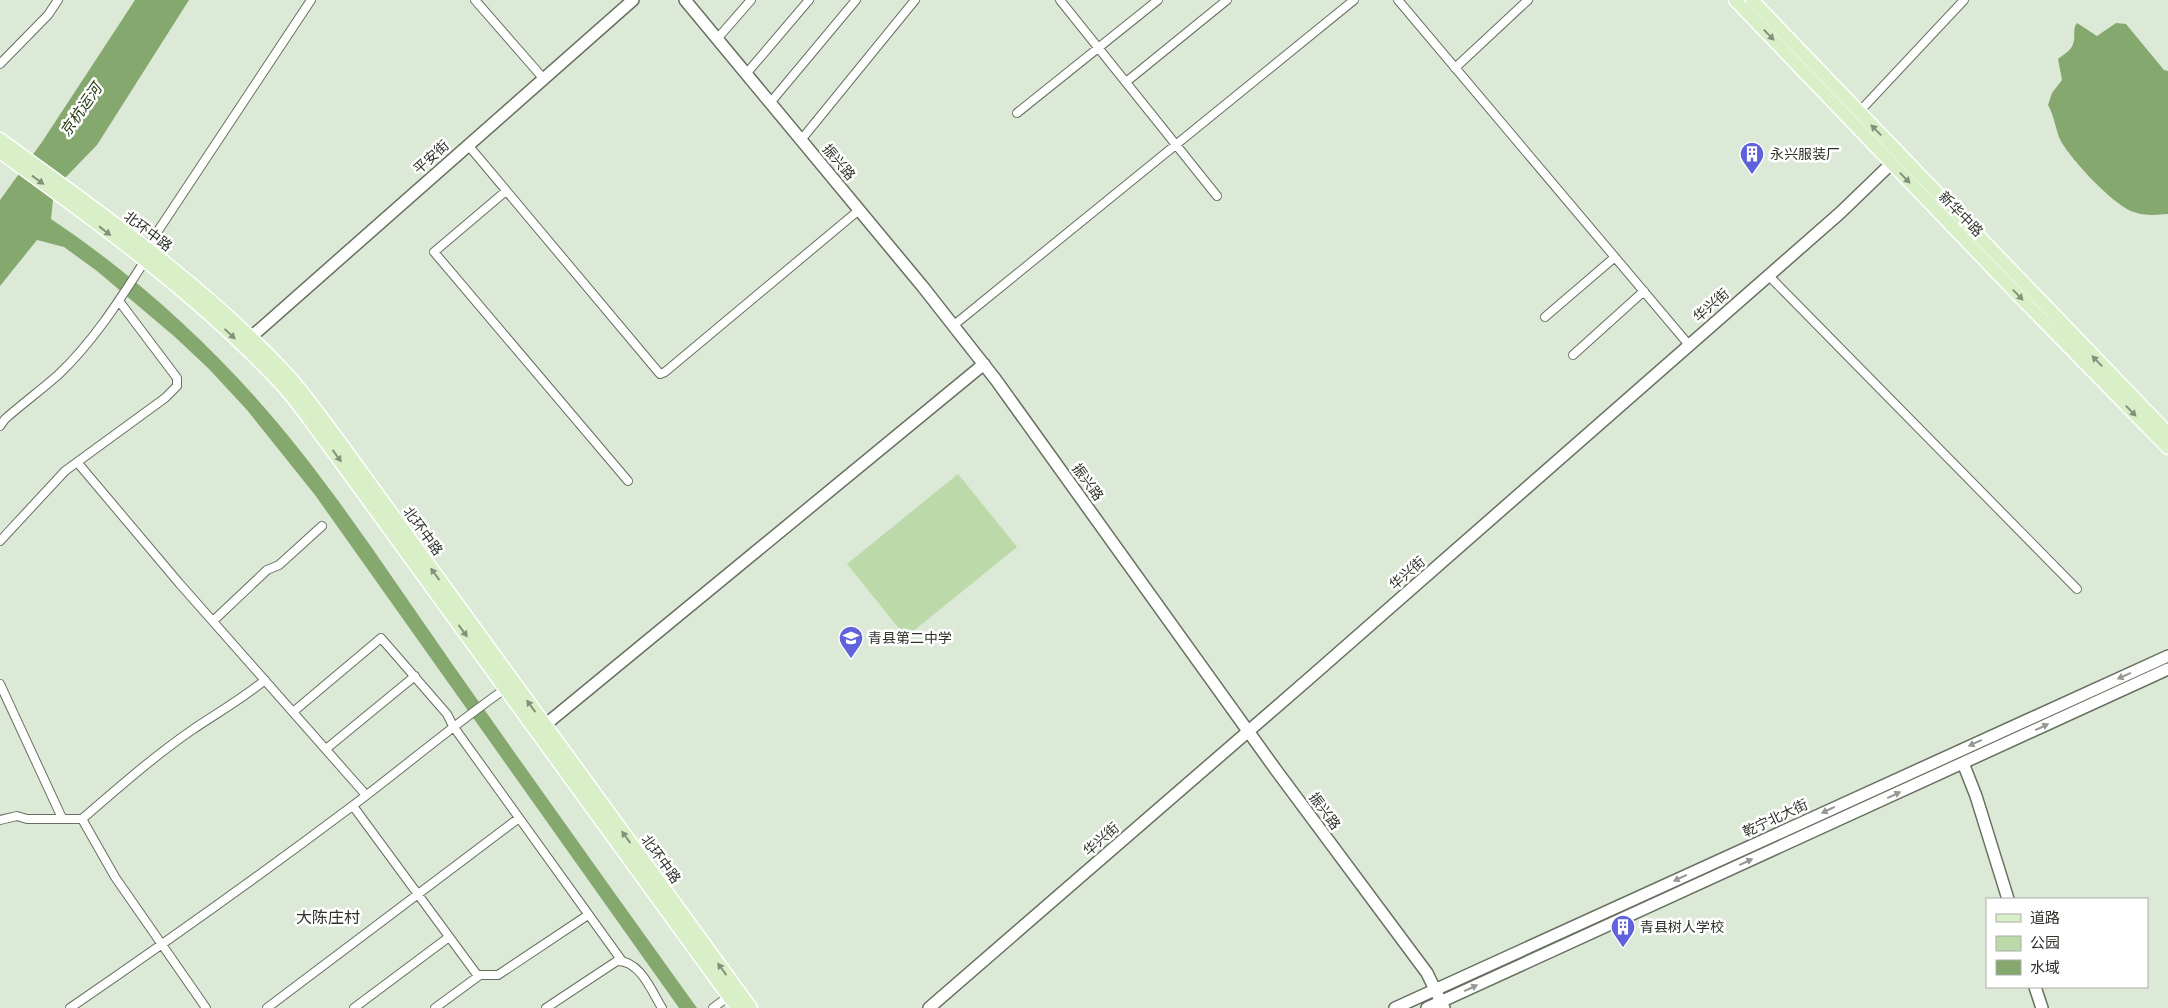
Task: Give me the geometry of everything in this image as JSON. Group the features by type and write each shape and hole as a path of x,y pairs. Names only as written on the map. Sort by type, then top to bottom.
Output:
{"main road":[{"name":"新华中路","path":"1735,0 2168,433"},
{"name":"新华中路","path":"1752,0 1859,112 1896,159 2168,448"},
{"name":"北环中路","path":"0,139 9,154 70,197 145,255 280,384 328,445 737,1008"},
{"name":"北环中路","path":"145,255 184,278 289,376 315,409 751,1008"}],"street":[{"path":"0,64 48,15 58,0"},
{"path":"0,426 5,419 57,376 74,358 119,300 145,255 311,0"},
{"path":"475,0 543,78"},
{"name":"平安街","path":"250,338 633,0"},
{"name":"振兴路","path":"685,0 954,325 984,364 1248,732 1427,974 1445,1006"},
{"path":"717,39 751,0"},
{"path":"746,74 809,0"},
{"path":"770,103 856,0"},
{"path":"801,140 915,0"},
{"path":"1060,0 1217,196"},
{"path":"1017,112 1158,0"},
{"path":"1126,82 1227,0"},
{"path":"954,325 1354,0"},
{"path":"1398,0 1689,345"},
{"path":"1455,68 1528,0"},
{"path":"1859,112 1964,0"},
{"path":"468,145 660,374 665,372 859,210"},
{"name":"华兴街","path":"929,1008 1248,732 1689,345 1840,212 1896,159"},
{"path":"506,191 434,252 628,482"},
{"path":"1546,317 1615,257"},
{"path":"1768,275 2078,589"},
{"path":"1573,355 1644,291"},
{"path":"0,541 58,478 165,398 178,384 177,378 119,300"},
{"path":"545,725 984,364"},
{"path":"77,462 213,621 366,795"},
{"path":"213,621 268,570 279,565 322,526"},
{"path":"293,712 381,638 416,676 447,714 453,726 622,961"},
{"name":"乾宁北大街","path":"1395,1008 2168,656"},
{"name":"乾宁北大街","path":"1427,1008 1445,1006 1963,763 2168,670"},
{"path":"326,749 416,676"},
{"path":"2120,691 2140,689 2168,677"},
{"path":"0,820 17,816 27,819 82,819 193,729 243,698 265,680"},
{"path":"0,684 62,818"},
{"path":"70,1008 81,1005 353,806 453,726 505,689"},
{"path":"1963,763 1976,796 2008,898"},
{"path":"353,806 478,976"},
{"path":"267,1008 519,818"},
{"path":"82,819 116,877 206,1008"},
{"path":"435,1008 478,976 498,974 588,914"},
{"path":"354,1008 449,936"},
{"path":"546,1008 618,961 632,964 662,1008"},
{"path":"2035,988 2042,1008"},
{"path":"713,1008 729,996"}],"green space":[{"path":"958,474 1017,547 906,637 847,564"}],"water":[{"name":"京杭运河","path":"135,0 189,0 97,145 64,179 53,200 51,219 133,280 185,325 233,373 283,430 335,496 485,711 697,1008 679,1008 315,495 247,410 209,369 175,337 97,271 64,247 37,240 0,286 0,200 42,142"},
{"path":"2077,23 2097,36 2116,23 2126,24 2164,70 2168,71 2168,214 2142,214 2134,212 2115,201 2071,156 2059,137 2048,105 2052,93 2062,80 2058,59 2069,51 2072,46"}],"place":[{"name":"永兴服装厂","path":"1752,175"},
{"name":"青县第二中学","path":"851,659"},
{"name":"青县树人学校","path":"1623,948"}],"district":[{"name":"大陈庄村","path":"328,917"}]}
